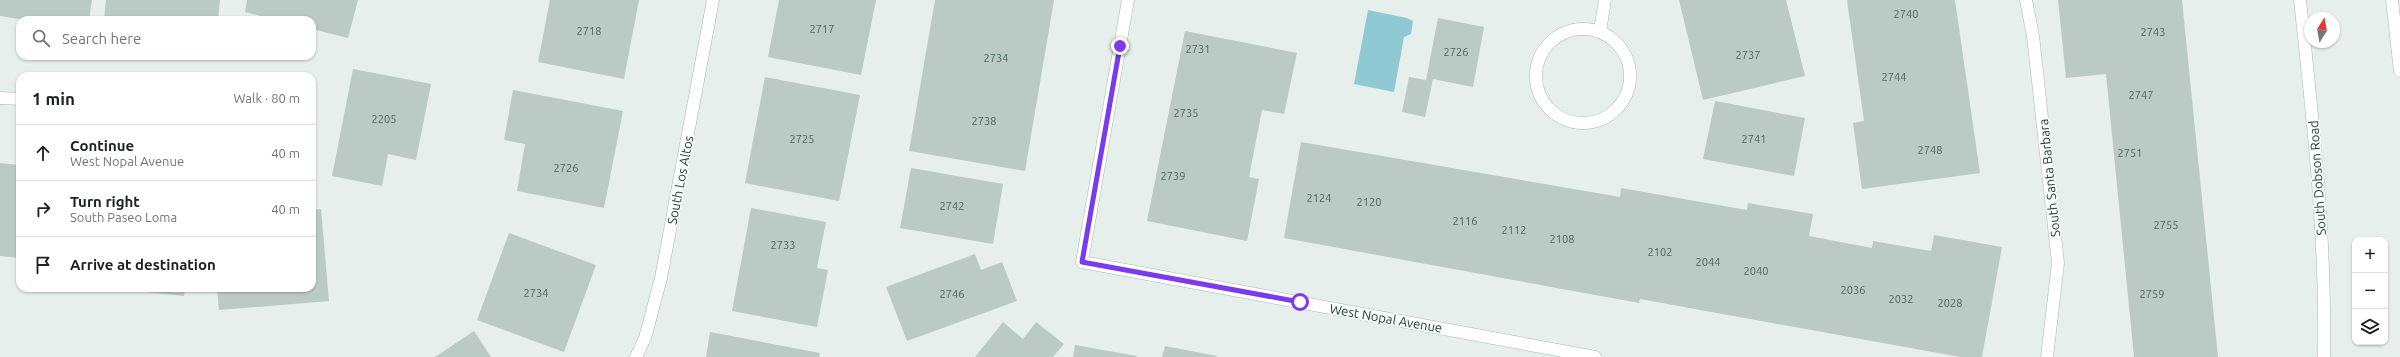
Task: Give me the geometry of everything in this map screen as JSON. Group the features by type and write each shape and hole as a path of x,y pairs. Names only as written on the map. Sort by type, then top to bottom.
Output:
{"street":[{"name":"South Los Altos","path":"636,357 645,338 661,278 713,0"},
{"name":"West Nopal Avenue","path":"1128,0 1082,262 1595,357"},
{"path":"1600,31 1605,0"},
{"name":"South Santa Barbara","path":"2026,0 2033,36 2058,263 2047,357"},
{"name":"South Dobson Road","path":"2300,0 2316,148 2324,303 2324,357"},
{"path":"2392,0 2400,71"},
{"path":"1585,28 1600,31 1612,38 1622,48 1628,60 1631,73 1630,87 1624,100 1616,111 1604,119 1591,123 1578,123 1564,119 1552,112 1542,100 1537,86 1536,72 1539,58 1546,45 1557,36 1571,30 1585,28"},
{"path":"0,98 16,99"}],"water":[{"path":"1368,10 1407,18 1413,21 1411,34 1404,37 1394,92 1354,84"}],"building":[{"path":"0,0 92,0 90,16 16,16 16,19 0,16"},
{"path":"106,0 220,0 218,16 104,16"},
{"path":"247,0 358,0 348,38 316,30 316,16 261,16 245,12"},
{"path":"550,0 639,0 624,79 538,62"},
{"path":"779,0 876,0 861,75 768,57"},
{"path":"935,0 1054,0 1025,171 909,151"},
{"path":"1679,0 1786,0 1805,76 1703,100"},
{"path":"1847,0 1955,0 1980,173 1862,189 1853,123 1864,121"},
{"path":"2058,0 2182,0 2218,357 2134,357 2106,74 2066,78"},
{"path":"1438,18 1484,27 1473,87 1433,79 1425,117 1402,112 1409,77 1426,80"},
{"path":"1185,31 1297,53 1284,114 1262,110 1249,177 1259,179 1247,241 1147,221"},
{"path":"353,69 431,84 416,160 388,154 382,186 332,176"},
{"path":"765,77 860,95 839,201 745,183"},
{"path":"513,90 623,111 604,208 517,191 525,144 504,140"},
{"path":"1715,101 1805,118 1794,176 1703,159"},
{"path":"1301,142 1620,197 1621,188 1747,210 1748,203 1813,214 1809,236 1872,248 1873,241 1931,251 1934,235 2002,247 1982,357 1960,357 1640,299 1639,303 1284,238"},
{"path":"0,163 16,165 16,258 0,256"},
{"path":"911,168 1003,184 993,244 900,228"},
{"path":"751,208 826,222 817,268 828,270 817,327 732,311"},
{"path":"321,209 329,301 219,310 217,292 316,292 316,210"},
{"path":"509,233 596,265 564,352 477,320"},
{"path":"975,254 981,270 1002,262 1017,301 907,341 886,287"},
{"path":"144,292 184,292 184,296"},
{"path":"1003,322 1023,339 1036,322 1064,344 1053,357 975,357"},
{"path":"474,331 491,357 435,357"},
{"path":"710,332 820,353 819,357 706,357"},
{"path":"1075,345 1137,356 1137,357 1073,357"},
{"path":"1165,346 1217,356 1217,357 1162,357"}],"route":[{"path":"1120,46 1082,262 1300,302"}]}
